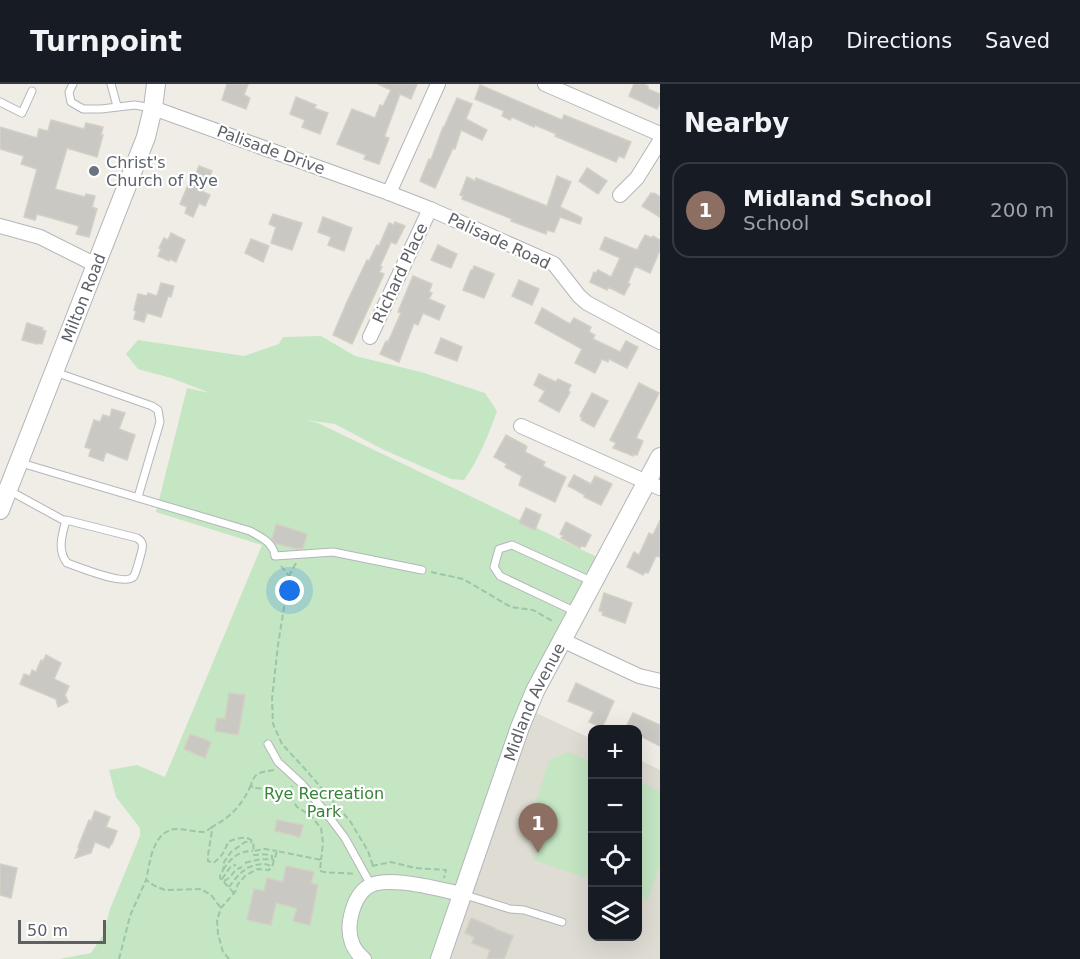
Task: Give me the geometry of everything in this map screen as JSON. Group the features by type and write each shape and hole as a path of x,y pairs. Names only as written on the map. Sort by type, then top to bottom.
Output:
{"street":[{"name":"Milton Road","path":"3,495 146,137 156,84"},
{"path":"389,193 438,84"},
{"path":"545,84 660,134"},
{"name":"Palisade Drive","path":"153,108 389,193"},
{"path":"620,195 637,178 660,141"},
{"name":"Palisade Road","path":"389,193 554,264 587,303 660,342"},
{"name":"Richard Place","path":"370,337 430,209"},
{"path":"0,226 40,237 96,264"},
{"path":"521,426 653,485"},
{"name":"Midland Avenue","path":"440,959 520,727 559,632 577,612 653,485 660,457"},
{"path":"559,632 639,676 660,681"},
{"path":"364,959 354,947 349,936 353,908 359,895 366,888 384,881 413,884 462,894"}],"lane":[{"path":"73,84 69,92 70,102 83,108 101,109 135,105 153,108"},
{"path":"111,84 117,106"},
{"path":"0,102 22,113 32,91"},
{"path":"54,372 158,410 160,423 138,497"},
{"path":"18,462 250,531 269,542 274,549 275,556 333,552 422,570"},
{"path":"3,495 66,520 137,537 141,540 142,550 134,577 129,580 115,578 67,563 61,552 61,538 66,520"},
{"path":"577,612 500,576 494,567 499,549 512,545 593,582"},
{"path":"268,744 278,762 302,784 345,838 371,885"},
{"path":"462,894 562,922"}],"path":[{"path":"302,554 288,576 272,699 273,724 282,744 350,821 368,852 373,866"},
{"path":"422,570 463,579 511,607 533,610 559,632"},
{"path":"119,959 130,916 146,880 154,845 164,834 174,829 205,832 225,820 238,808 253,778 259,772 277,769"},
{"path":"251,785 253,788 273,789 290,796 297,807 310,815 321,828 323,843 320,871 354,874"},
{"path":"212,826 208,861 217,860 228,842 232,840 249,838 253,842 253,851"},
{"path":"223,870 224,862 231,852 245,842 253,842"},
{"path":"234,893 219,876 229,861 238,853 265,849 321,860"},
{"path":"272,867 277,851"},
{"path":"253,855 270,855 273,860"},
{"path":"223,880 231,878 238,868 254,860 273,860"},
{"path":"365,868 391,862 416,868 446,870 442,884"},
{"path":"229,887 241,872 256,864 272,867"},
{"path":"223,880 231,866 236,865"},
{"path":"229,959 223,952 218,934 217,920 221,908 246,875 258,869 269,870 272,867"},
{"path":"146,880 165,890 201,889 211,896 221,908"}],"shaded area":[{"path":"534,712 588,737 588,941 642,941 642,761 660,770 660,959 445,959"}],"green space":[{"name":"Rye Recreation Park","path":"321,336 355,356 421,372 485,393 497,411 483,447 464,480 451,479 384,450 335,424 305,420 318,423 597,557 434,959 59,959 91,953 103,935 110,909 140,836 140,828 116,797 109,770 137,765 165,777 262,545 156,512 187,388 210,393 171,378 138,369 126,354 138,340 244,356 279,344 283,337"},
{"path":"568,752 588,760 588,879 534,860 538,844 525,839 549,760"},
{"path":"642,783 660,791 660,864 648,900 642,898"}],"building":[{"path":"227,84 248,84 244,95 250,98 246,109 222,100"},
{"path":"378,84 417,84 411,99 400,94 385,135 389,138 379,164 364,159 366,155 337,144 352,109 375,118 380,105 383,106 391,90"},
{"path":"634,84 643,84 660,94 657,109 629,96"},
{"path":"480,85 562,120 564,115 631,142 624,158 619,156 616,162 535,125 534,127 512,117 510,120 502,116 504,111 475,99"},
{"path":"296,97 328,113 320,134 302,127 305,120 290,114"},
{"path":"457,98 472,104 466,119 487,130 482,140 461,130 455,149 453,148 435,188 420,181"},
{"path":"51,120 84,129 86,123 103,127 97,157 67,148 55,189 85,197 86,194 95,196 92,207 97,209 89,237 76,234 79,226 37,214 35,220 24,217 37,169 21,164 24,156 0,149 0,127 37,138 39,129 48,131"},
{"path":"199,166 212,171 203,192 210,195 205,206 199,203 193,217 185,213 187,207 180,204"},
{"path":"587,168 607,181 598,194 579,181"},
{"path":"557,176 571,182 560,207 582,218 580,224 560,217 554,232 547,230 546,234 462,199 463,196 460,195 467,177 475,181 476,178 547,206"},
{"path":"651,193 660,197 660,217 642,206"},
{"path":"273,214 302,223 292,250 271,243 276,227 269,224"},
{"path":"323,217 352,228 344,251 328,245 331,237 318,232"},
{"path":"395,222 405,226 396,244 391,242 380,266 382,267 379,272 384,274 352,344 333,335 367,260 369,261 377,245 379,246 389,223 394,225"},
{"path":"171,233 185,240 176,262 158,256 164,238 168,240"},
{"path":"645,235 660,240 660,250 650,273 635,266 624,295 590,282 594,272 598,270 611,277 620,258 600,249 605,237 637,250"},
{"path":"251,239 269,246 263,262 245,253"},
{"path":"438,245 457,254 451,268 431,260"},
{"path":"474,266 494,274 484,298 463,290"},
{"path":"413,276 432,284 429,299 445,306 439,320 423,313 418,325 414,323 399,362 380,354 401,313 398,312"},
{"path":"519,280 539,289 532,305 512,296"},
{"path":"161,283 174,286 161,317 147,313 144,322 134,319 138,294 147,296 148,293 157,296"},
{"path":"542,308 570,324 574,318 591,327 589,332 595,335 593,339 620,352 626,341 638,347 627,368 609,359 608,362 602,359 595,373 575,363 582,349 535,323"},
{"path":"27,323 46,331 42,344 22,340"},
{"path":"441,338 462,347 457,361 435,353"},
{"path":"539,374 556,382 558,379 571,385 568,391 570,392 559,412 539,401 545,391 534,385"},
{"path":"639,383 659,393 636,438 643,441 637,455 633,454 633,456 613,448 616,443 610,440"},
{"path":"592,393 608,401 594,427 581,420 580,416"},
{"path":"112,409 125,413 119,429 135,435 127,460 106,452 103,461 89,456 91,449 85,447 94,420 100,422 103,415 110,417"},
{"path":"506,435 525,445 527,447 525,452 545,462 543,465 545,467 566,477 555,502 519,485 522,476 505,467 507,464 494,457"},
{"path":"574,475 591,484 595,476 612,484 601,505 568,486"},
{"path":"526,508 541,515 535,530 519,523"},
{"path":"660,520 660,557 656,556 648,573 645,572 643,575 627,567 634,552 639,555 649,533 653,535"},
{"path":"566,522 591,535 585,547 580,548 561,538 563,536 560,534"},
{"path":"276,524 307,534 303,548 297,549 275,543 272,539"},
{"path":"604,593 632,603 625,623 602,615 603,612 599,611"},
{"path":"46,655 61,663 54,679 69,686 65,695 68,702 58,707 56,699 20,684 24,674 30,676 32,670 36,672"},
{"path":"576,683 614,701 603,725 596,725 589,722 594,712 568,701"},
{"path":"229,693 245,695 238,735 215,731 217,718 225,719"},
{"path":"633,713 660,725 660,746 642,737 642,725 627,725"},
{"path":"190,734 211,742 205,758 184,749"},
{"path":"95,811 110,817 106,827 117,831 112,844 109,848 95,842 91,853 75,858 89,820 91,821"},
{"path":"277,820 303,825 300,837 275,831"},
{"path":"0,864 17,868 11,898 0,895"},
{"path":"286,866 314,872 311,883 318,885 310,925 293,921 297,908 276,903 271,925 247,920 254,889 264,891 267,878 283,882"},
{"path":"471,918 513,936 504,959 487,959 490,950 472,943 474,937 465,933"}],"place":[{"name":"Christ's Church of Rye","path":"94,171"},
{"name":"Midland School","path":"538,853"}]}
